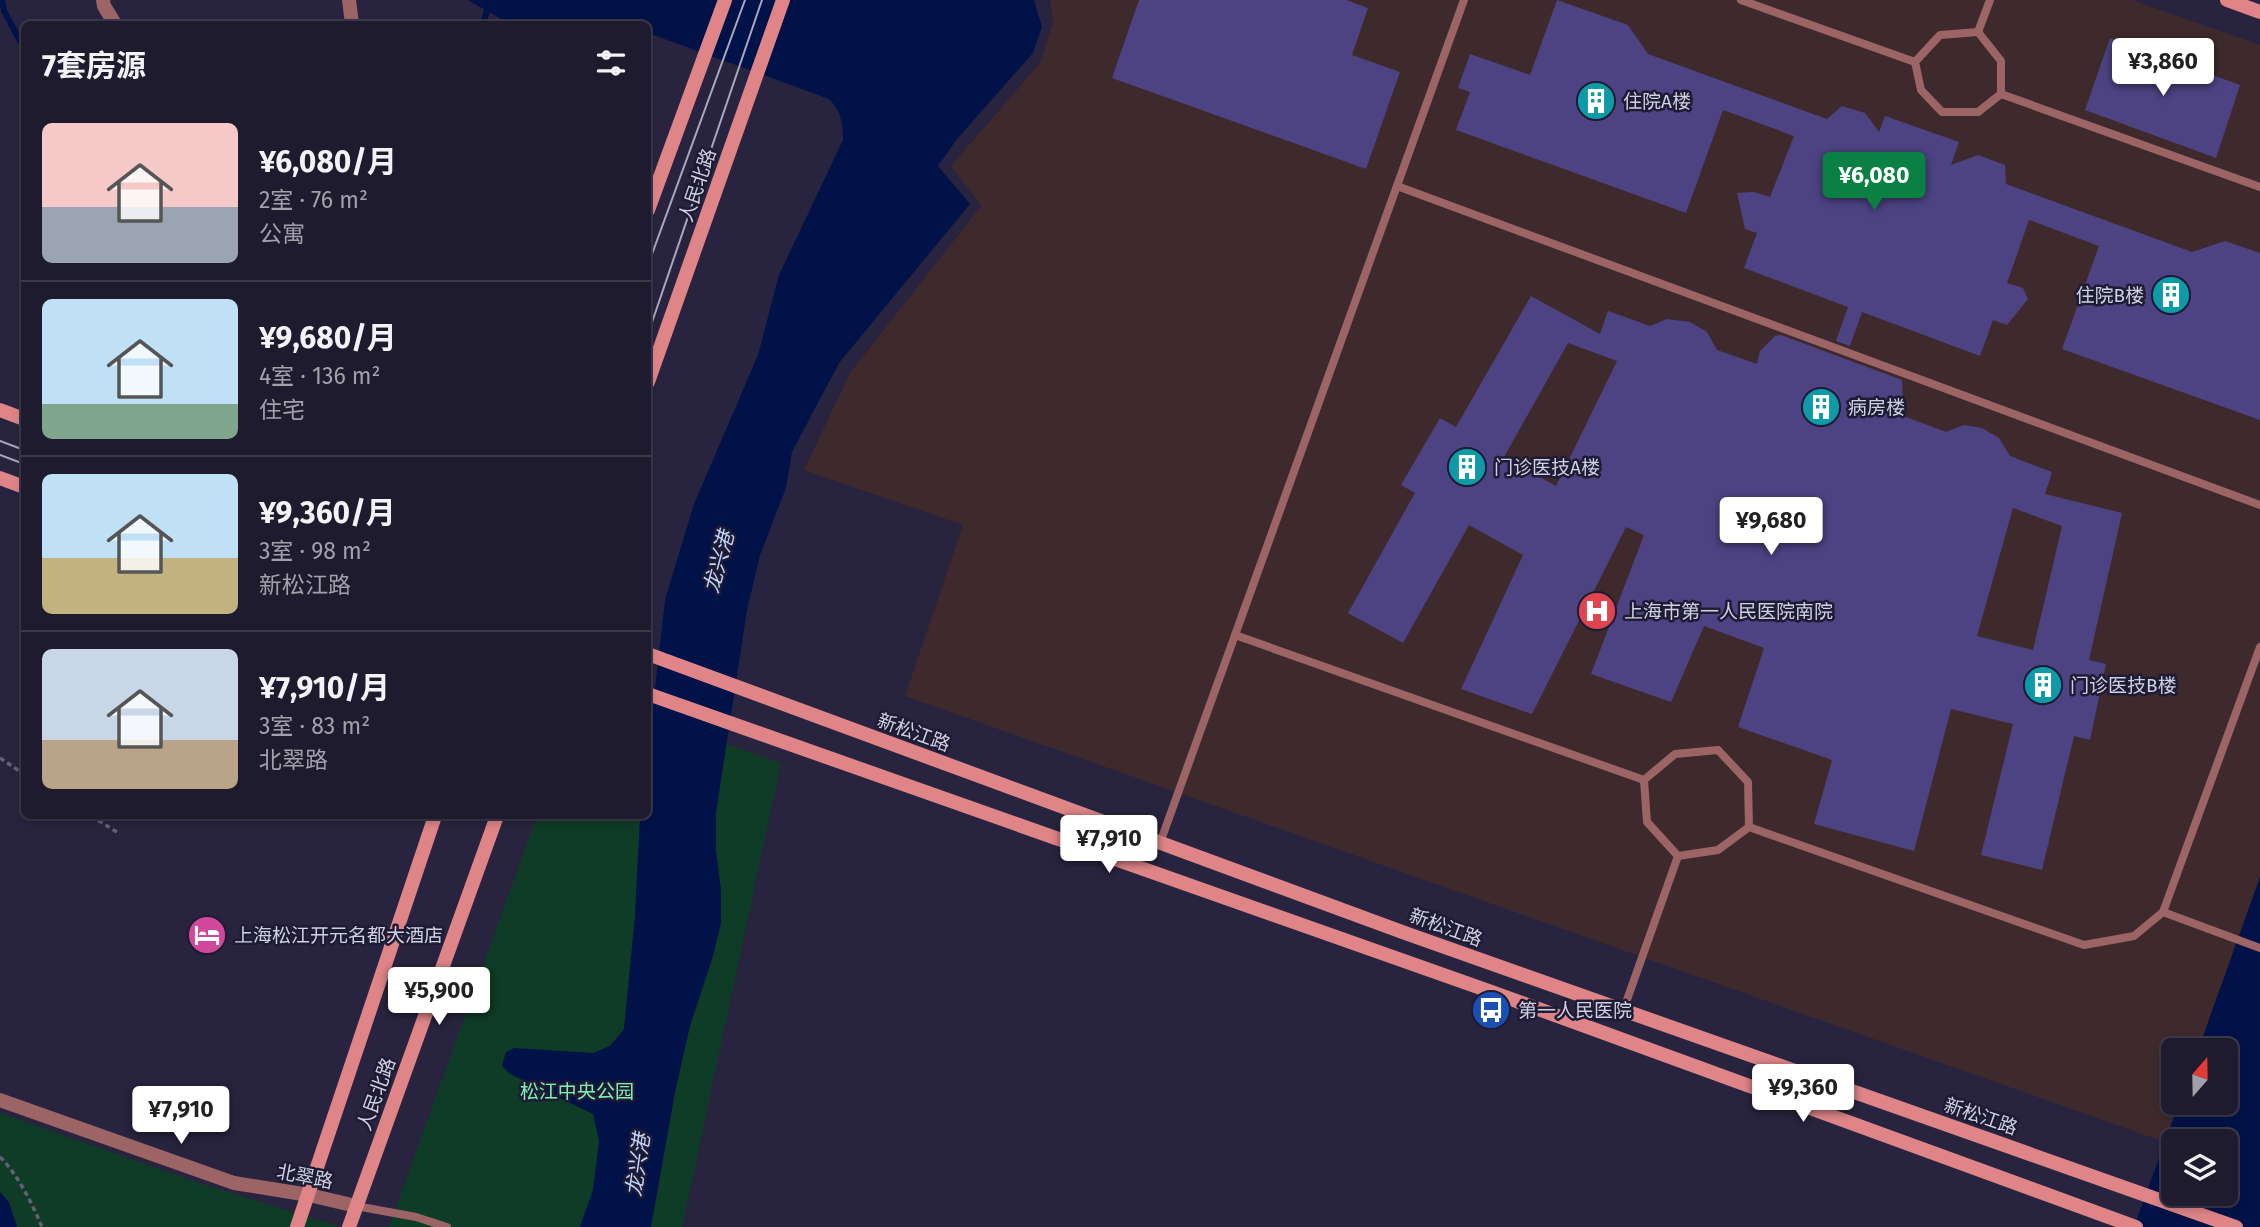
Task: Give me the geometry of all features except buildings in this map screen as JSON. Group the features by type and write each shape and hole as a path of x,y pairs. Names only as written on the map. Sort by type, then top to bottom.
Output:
{"main road":[{"name":"人民北路","path":"651,202 725,0"},
{"name":"人民北路","path":"651,373 783,0"},
{"path":"2227,0 2260,12"},
{"path":"0,410 21,418"},
{"path":"0,478 21,486"},
{"name":"新松江路","path":"652,656 1623,1011 2236,1227"},
{"path":"651,695 1463,982 2133,1226"},
{"name":"人民北路","path":"297,1227 434,819"},
{"name":"人民北路","path":"349,1227 496,819"}],"street":[{"path":"103,0 113,21"},
{"path":"349,0 352,21"},
{"name":"北翠路","path":"0,1100 234,1183 309,1195 356,1206"}],"lane":[{"path":"1160,843 1464,0"},
{"path":"1741,0 1915,62"},
{"path":"1978,32 1990,0"},
{"path":"1915,62 1940,35 1978,32"},
{"path":"1978,32 2001,61 2001,94"},
{"path":"1915,62 1921,90 1942,112 1978,112 2001,94"},
{"path":"2001,94 2260,187"},
{"path":"1397,187 2260,505"},
{"path":"1235,635 1644,780"},
{"path":"1749,827 2084,945 2134,936 2163,912 2260,647"},
{"path":"1644,780 1675,754 1718,750 1748,782 1749,827"},
{"path":"1644,780 1647,822 1678,856"},
{"path":"1678,856 1718,850 1749,827"},
{"path":"1623,1011 1678,856"},
{"path":"2163,912 2260,948"},
{"name":"北翠路","path":"356,1206 415,1217 447,1227"}],"path":[{"path":"0,758 21,772"},
{"path":"96,819 120,834"},
{"path":"0,1157 35,1210 42,1227"}],"shaded area":[{"name":"上海市第一人民医院南院","path":"1050,0 2132,0 2260,45 2260,1175 2238,1153 2238,1129 2161,1129 2161,1141 905,696 963,525 804,470 850,373 981,206 951,166 1040,63 1053,23"}],"green space":[{"name":"松江中央公园","path":"651,718 781,763 682,1227 389,1227 536,819 651,819"},
{"path":"0,1113 196,1182 341,1227 0,1227"}],"water":[{"name":"龙兴港","path":"468,0 1034,0 1042,27 1033,53 957,139 938,166 970,204 839,363 792,452 786,488 760,555 747,610 716,813 721,923 690,1026 675,1092 651,1227 580,1227 593,1190 599,1141 593,1114 510,1074 502,1066 506,1052 514,1048 593,1053 610,1046 624,1029 635,916 640,819 651,819 651,724 665,600 694,504 758,355 779,275 843,140 842,123 839,113 829,99 651,34 651,21 505,21"},
{"path":"2260,877 2260,1227 2134,1227 2161,1153 2161,1206 2238,1206 2238,1129 2170,1129 2175,1115 2238,1115 2238,1038 2202,1038"},
{"path":"0,1192 9,1202 17,1227 0,1227"}],"waterway":[{"path":"2,0 4,11 21,42"},
{"path":"484,21 490,0"}],"tram line":[{"path":"651,257 745,0"},
{"path":"651,325 762,0"},
{"path":"0,441 21,449"},
{"path":"0,455 21,463"}],"place":[{"name":"住院A楼","path":"1596,101"},
{"name":"住院B楼","path":"2171,295"},
{"name":"病房楼","path":"1821,407"},
{"name":"门诊医技A楼","path":"1467,467"},
{"name":"上海市第一人民医院南院","path":"1597,611"},
{"name":"门诊医技B楼","path":"2043,685"},
{"name":"上海松江开元名都大酒店","path":"207,935"},
{"name":"第一人民医院","path":"1491,1010"}]}
